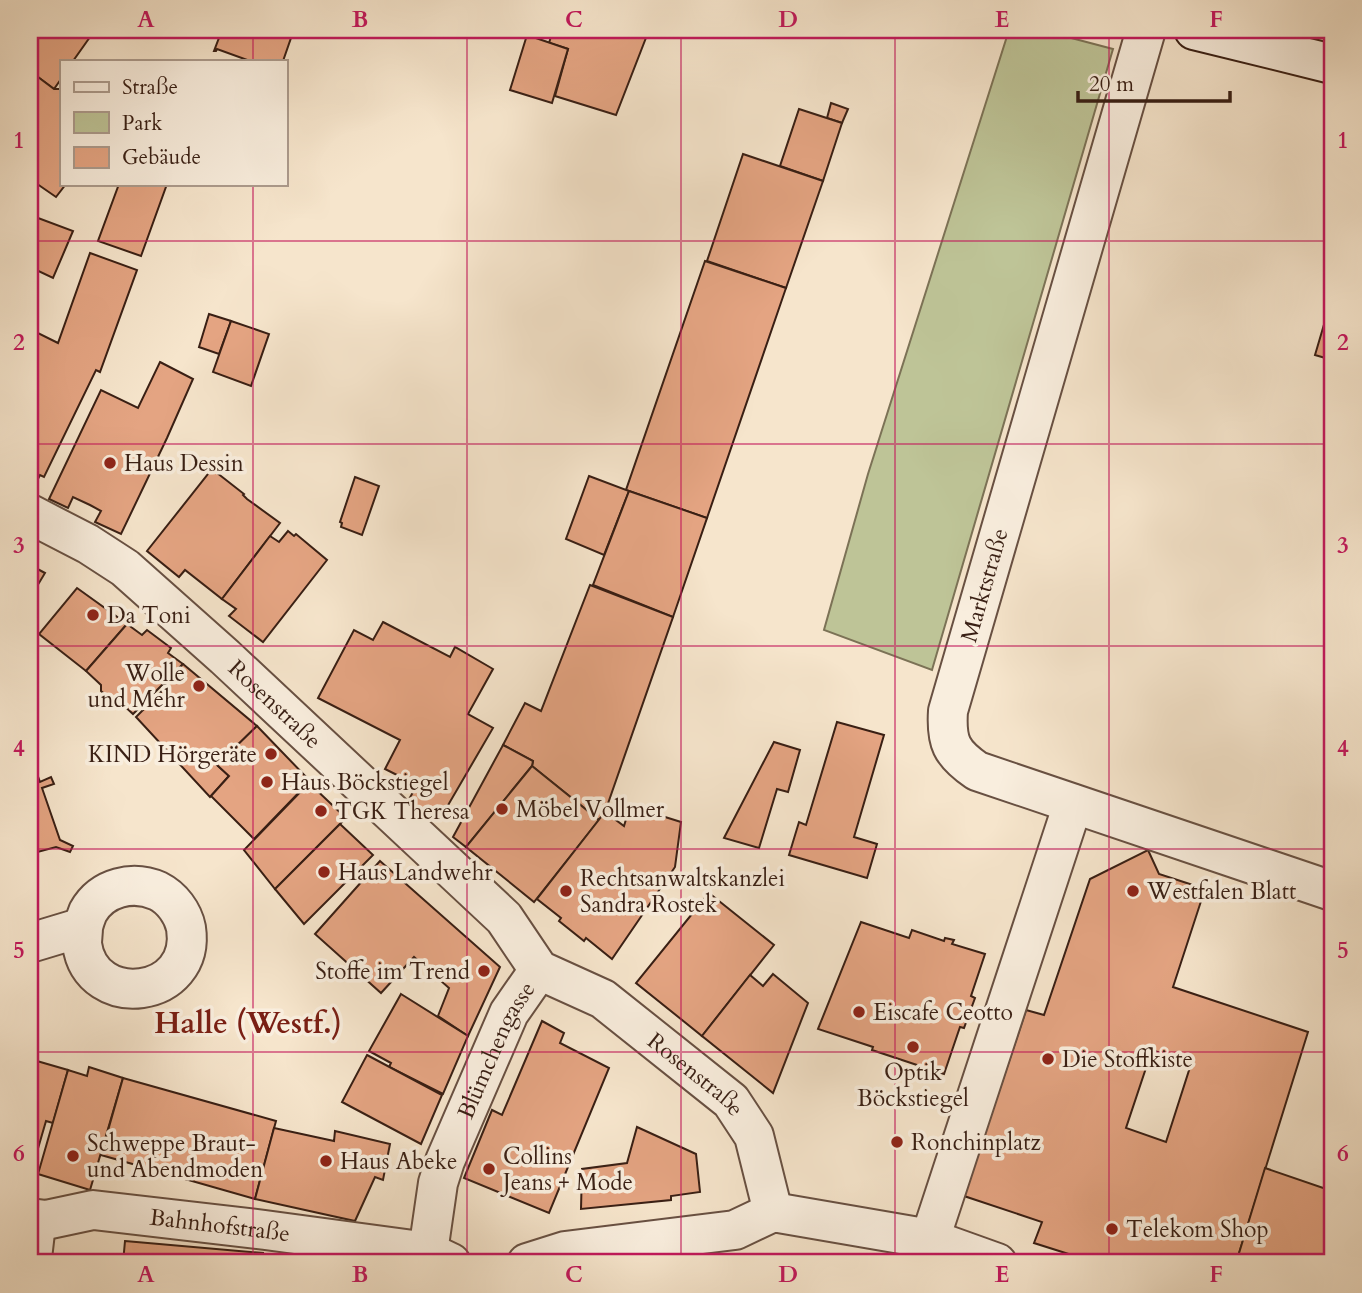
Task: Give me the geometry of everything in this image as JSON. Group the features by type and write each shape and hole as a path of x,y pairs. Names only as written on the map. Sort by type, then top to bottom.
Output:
{"street":[{"name":"Marktstraße","path":"1146,30 948,711 947,729 951,746 962,761 977,771 1332,891"},
{"path":"1194,30 1240,35 1332,64"},
{"name":"Rosenstraße","path":"30,514 88,544 125,568 225,657 504,918 539,970 603,999 732,1101 754,1136 773,1212"},
{"path":"930,1240 1073,804"},
{"path":"30,943 83,928"},
{"name":"Blümchengasse","path":"440,1258 438,1183 445,1161 509,1013 539,970"},
{"name":"Bahnhofstraße","path":"38,1219 93,1210 265,1230 440,1258"},
{"path":"527,1263 565,1251 735,1230 773,1212 930,1240 997,1263"}],"lane":[{"path":"38,1219 41,1263"}],"green space":[{"path":"1009,30 1041,30 1113,49 932,670 824,630 868,474"}],"building":[{"path":"30,30 81,30 90,37 74,60 60,60 60,80 54,89 30,71"},
{"path":"222,30 278,30 292,35 283,60 247,60 217,49 214,51"},
{"path":"553,30 649,30 616,115 555,96 568,49 549,43"},
{"path":"527,35 568,49 552,103 510,90"},
{"path":"30,71 54,89 60,89 60,186 64,186 56,197 30,179"},
{"path":"831,103 848,109 842,123 827,118"},
{"path":"799,109 842,123 823,181 780,166"},
{"path":"743,154 823,181 786,288 707,261"},
{"path":"118,186 166,186 141,256 98,241"},
{"path":"30,215 73,231 53,278 30,267"},
{"path":"90,253 137,270 100,372 96,370 44,477 40,475 38,479 30,475 30,329 58,343"},
{"path":"705,261 786,288 707,518 626,490"},
{"path":"1328,311 1332,312 1332,360 1315,355"},
{"path":"209,314 231,321 219,354 199,347"},
{"path":"231,321 269,334 251,386 213,372"},
{"name":"Haus Dessin","path":"160,362 193,379 121,534 95,522 101,511 90,505 73,497 68,508 49,499 101,390 138,408"},
{"path":"212,469 280,523 222,599 185,570 179,577 147,551"},
{"path":"589,476 629,491 604,555 566,539"},
{"path":"355,477 379,486 362,535 341,527 340,522"},
{"path":"629,491 707,518 673,617 593,585"},
{"path":"288,531 294,536 296,534 327,560 263,642 229,616 236,609 222,599 270,536 279,542"},
{"path":"30,565 45,573 30,598"},
{"path":"590,585 673,617 605,812 599,820 532,766 533,761 503,745 525,703 541,711"},
{"path":"77,588 127,624 86,671 39,634"},
{"path":"383,622 450,657 455,647 493,669 468,714 493,728 440,819 408,801 417,785 385,769 400,740 318,698 354,630 373,640"},
{"path":"127,624 142,635 147,630 171,648 168,653 183,664 133,714 119,701 113,701 101,691 101,685 86,671"},
{"path":"183,664 257,726 217,765 229,776 210,797 136,717 167,686 164,683"},
{"path":"837,722 884,735 854,837 877,844 867,878 789,855 799,822 806,825"},
{"name":"Haus Böckstiegel","path":"257,726 310,781 254,839 211,796 229,776 217,765"},
{"path":"774,742 800,750 788,792 777,789 759,848 724,838"},
{"path":"503,745 533,761 532,766 466,847 453,837"},
{"path":"30,754 40,782 51,777 54,784 42,788 60,840 73,846 70,852 56,847 30,854"},
{"path":"532,766 599,820 534,902 466,847"},
{"path":"309,783 346,818 275,889 244,850"},
{"path":"630,806 681,822 675,867 612,959 559,921 561,918 537,899 605,812 624,826"},
{"name":"Haus Landwehr","path":"340,824 373,855 304,924 275,889"},
{"path":"1148,850 1159,874 1205,889 1173,987 1308,1032 1236,1263 1097,1263 1034,1243 1042,1222 964,1196 1026,1010 1044,1015 1090,879","holes":["1152,1050 1191,1064 1166,1142 1126,1128"]},
{"path":"380,861 500,967 468,1036 438,1016 449,988 414,957 381,993 315,934"},
{"path":"709,893 774,945 702,1036 636,983"},
{"path":"861,922 909,938 912,930 944,941 945,938 954,940 952,944 985,954 971,996 975,998 964,1028 960,1027 944,1074 818,1029"},
{"path":"773,974 808,1003 773,1093 702,1036 750,975 763,986"},
{"path":"401,994 468,1036 443,1094 389,1067 391,1063 369,1051"},
{"path":"542,1021 564,1033 560,1043 609,1068 549,1213 464,1178 492,1110 502,1115"},
{"path":"367,1055 442,1095 421,1144 342,1102"},
{"path":"30,1059 68,1070 53,1123 46,1121 30,1176"},
{"path":"89,1067 123,1078 90,1190 38,1174 68,1070 87,1076"},
{"path":"123,1078 276,1121 255,1199 101,1155"},
{"path":"637,1127 696,1154 700,1192 671,1196 671,1200 581,1209 582,1169 627,1163"},
{"name":"Haus Abeke","path":"274,1128 334,1141 335,1131 390,1144 383,1180 375,1177 355,1221 255,1199"},
{"path":"1265,1168 1332,1191 1332,1263 1236,1263"},
{"path":"125,1241 263,1253 262,1263 123,1263"}],"place":[{"name":"Haus Dessin","path":"110,463"},
{"name":"Da Toni","path":"93,615"},
{"name":"Wolle und Mehr","path":"199,686"},
{"name":"KIND Hörgeräte","path":"271,754"},
{"name":"Haus Böckstiegel","path":"267,782"},
{"name":"Möbel Vollmer","path":"502,809"},
{"name":"TGK Theresa","path":"321,811"},
{"name":"Haus Landwehr","path":"324,872"},
{"name":"Rechtsanwaltskanzlei Sandra Rostek","path":"566,891"},
{"name":"Westfalen Blatt","path":"1133,891"},
{"name":"Stoffe im Trend","path":"484,971"},
{"name":"Eiscafe Ceotto","path":"859,1012"},
{"name":"Optik Böckstiegel","path":"913,1047"},
{"name":"Die Stoffkiste","path":"1048,1059"},
{"name":"Ronchinplatz","path":"897,1142"},
{"name":"Schweppe Braut- und Abendmoden","path":"73,1156"},
{"name":"Haus Abeke","path":"326,1161"},
{"name":"Collins Jeans + Mode","path":"489,1169"},
{"name":"Telekom Shop","path":"1112,1229"}],"district":[{"name":"Halle (Westf.)","path":"248,1023"}]}
